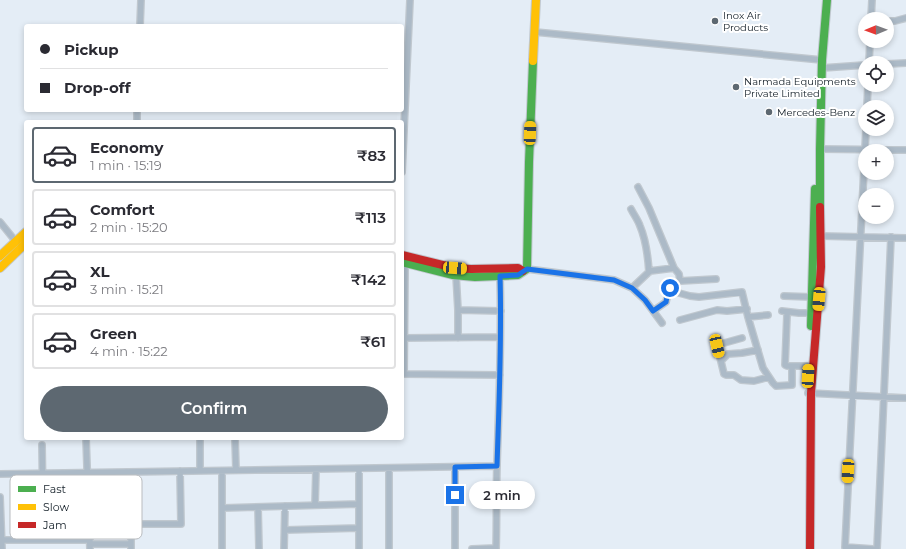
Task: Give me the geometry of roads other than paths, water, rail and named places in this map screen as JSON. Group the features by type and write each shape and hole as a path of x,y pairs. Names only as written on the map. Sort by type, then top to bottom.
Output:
{"main road":[{"path":"525,270 536,0"},
{"path":"810,549 809,366 824,0"},
{"path":"807,549 809,393 821,267 822,236 820,149 821,62 827,0"},
{"path":"0,256 21,244"},
{"path":"0,268 21,244"},
{"path":"404,255 455,268 518,268 525,270"},
{"path":"404,263 456,275 518,275 525,270"}],"street":[{"path":"140,24 141,0"},
{"path":"404,129 410,0"},
{"path":"871,12 872,0"},
{"path":"894,21 906,18"},
{"path":"535,32 858,65"},
{"path":"894,63 906,62"},
{"path":"820,149 858,150"},
{"path":"894,150 906,150"},
{"path":"863,180 845,548 873,549"},
{"path":"638,187 649,208 674,268 678,273 680,281"},
{"path":"631,209 643,235 649,272"},
{"path":"0,222 21,244"},
{"path":"822,236 906,238"},
{"path":"877,549 891,237"},
{"path":"404,263 404,338 500,337"},
{"path":"632,288 650,271 674,268"},
{"path":"525,270 614,280 632,288 645,300 662,323"},
{"path":"456,275 458,338"},
{"path":"472,549 496,548 501,311 500,276"},
{"path":"653,311 666,302 668,290 675,286 676,283 680,281 716,279"},
{"path":"668,290 699,297 742,292 763,368 769,378 776,386 792,385 792,366"},
{"path":"784,296 812,297"},
{"path":"680,320 717,310 727,311 747,309"},
{"path":"458,310 501,311"},
{"path":"782,311 811,313"},
{"path":"748,317 768,315"},
{"path":"787,315 785,365 809,366"},
{"path":"742,338 717,345 725,375 734,375 741,380 769,378"},
{"path":"721,361 728,354 758,350"},
{"path":"404,374 500,375"},
{"path":"809,393 906,398"},
{"path":"86,440 87,475"},
{"path":"200,440 200,471"},
{"path":"235,440 236,470"},
{"path":"42,445 43,473"},
{"path":"0,474 497,466"},
{"path":"455,467 455,549"},
{"path":"389,468 389,549"},
{"path":"315,505 316,469"},
{"path":"359,469 359,549"},
{"path":"142,524 180,524 180,471"},
{"path":"222,471 222,549"},
{"path":"0,497 2,549"},
{"path":"223,508 359,504"},
{"path":"284,549 285,506"},
{"path":"258,507 259,549"},
{"path":"285,530 359,528"},
{"path":"2,540 131,547"}],"place":[{"name":"Inox Air Products","path":"715,21"},
{"name":"Narmada Equipments Private Limited","path":"736,87"},
{"name":"Mercedes-Benz","path":"769,112"}]}
